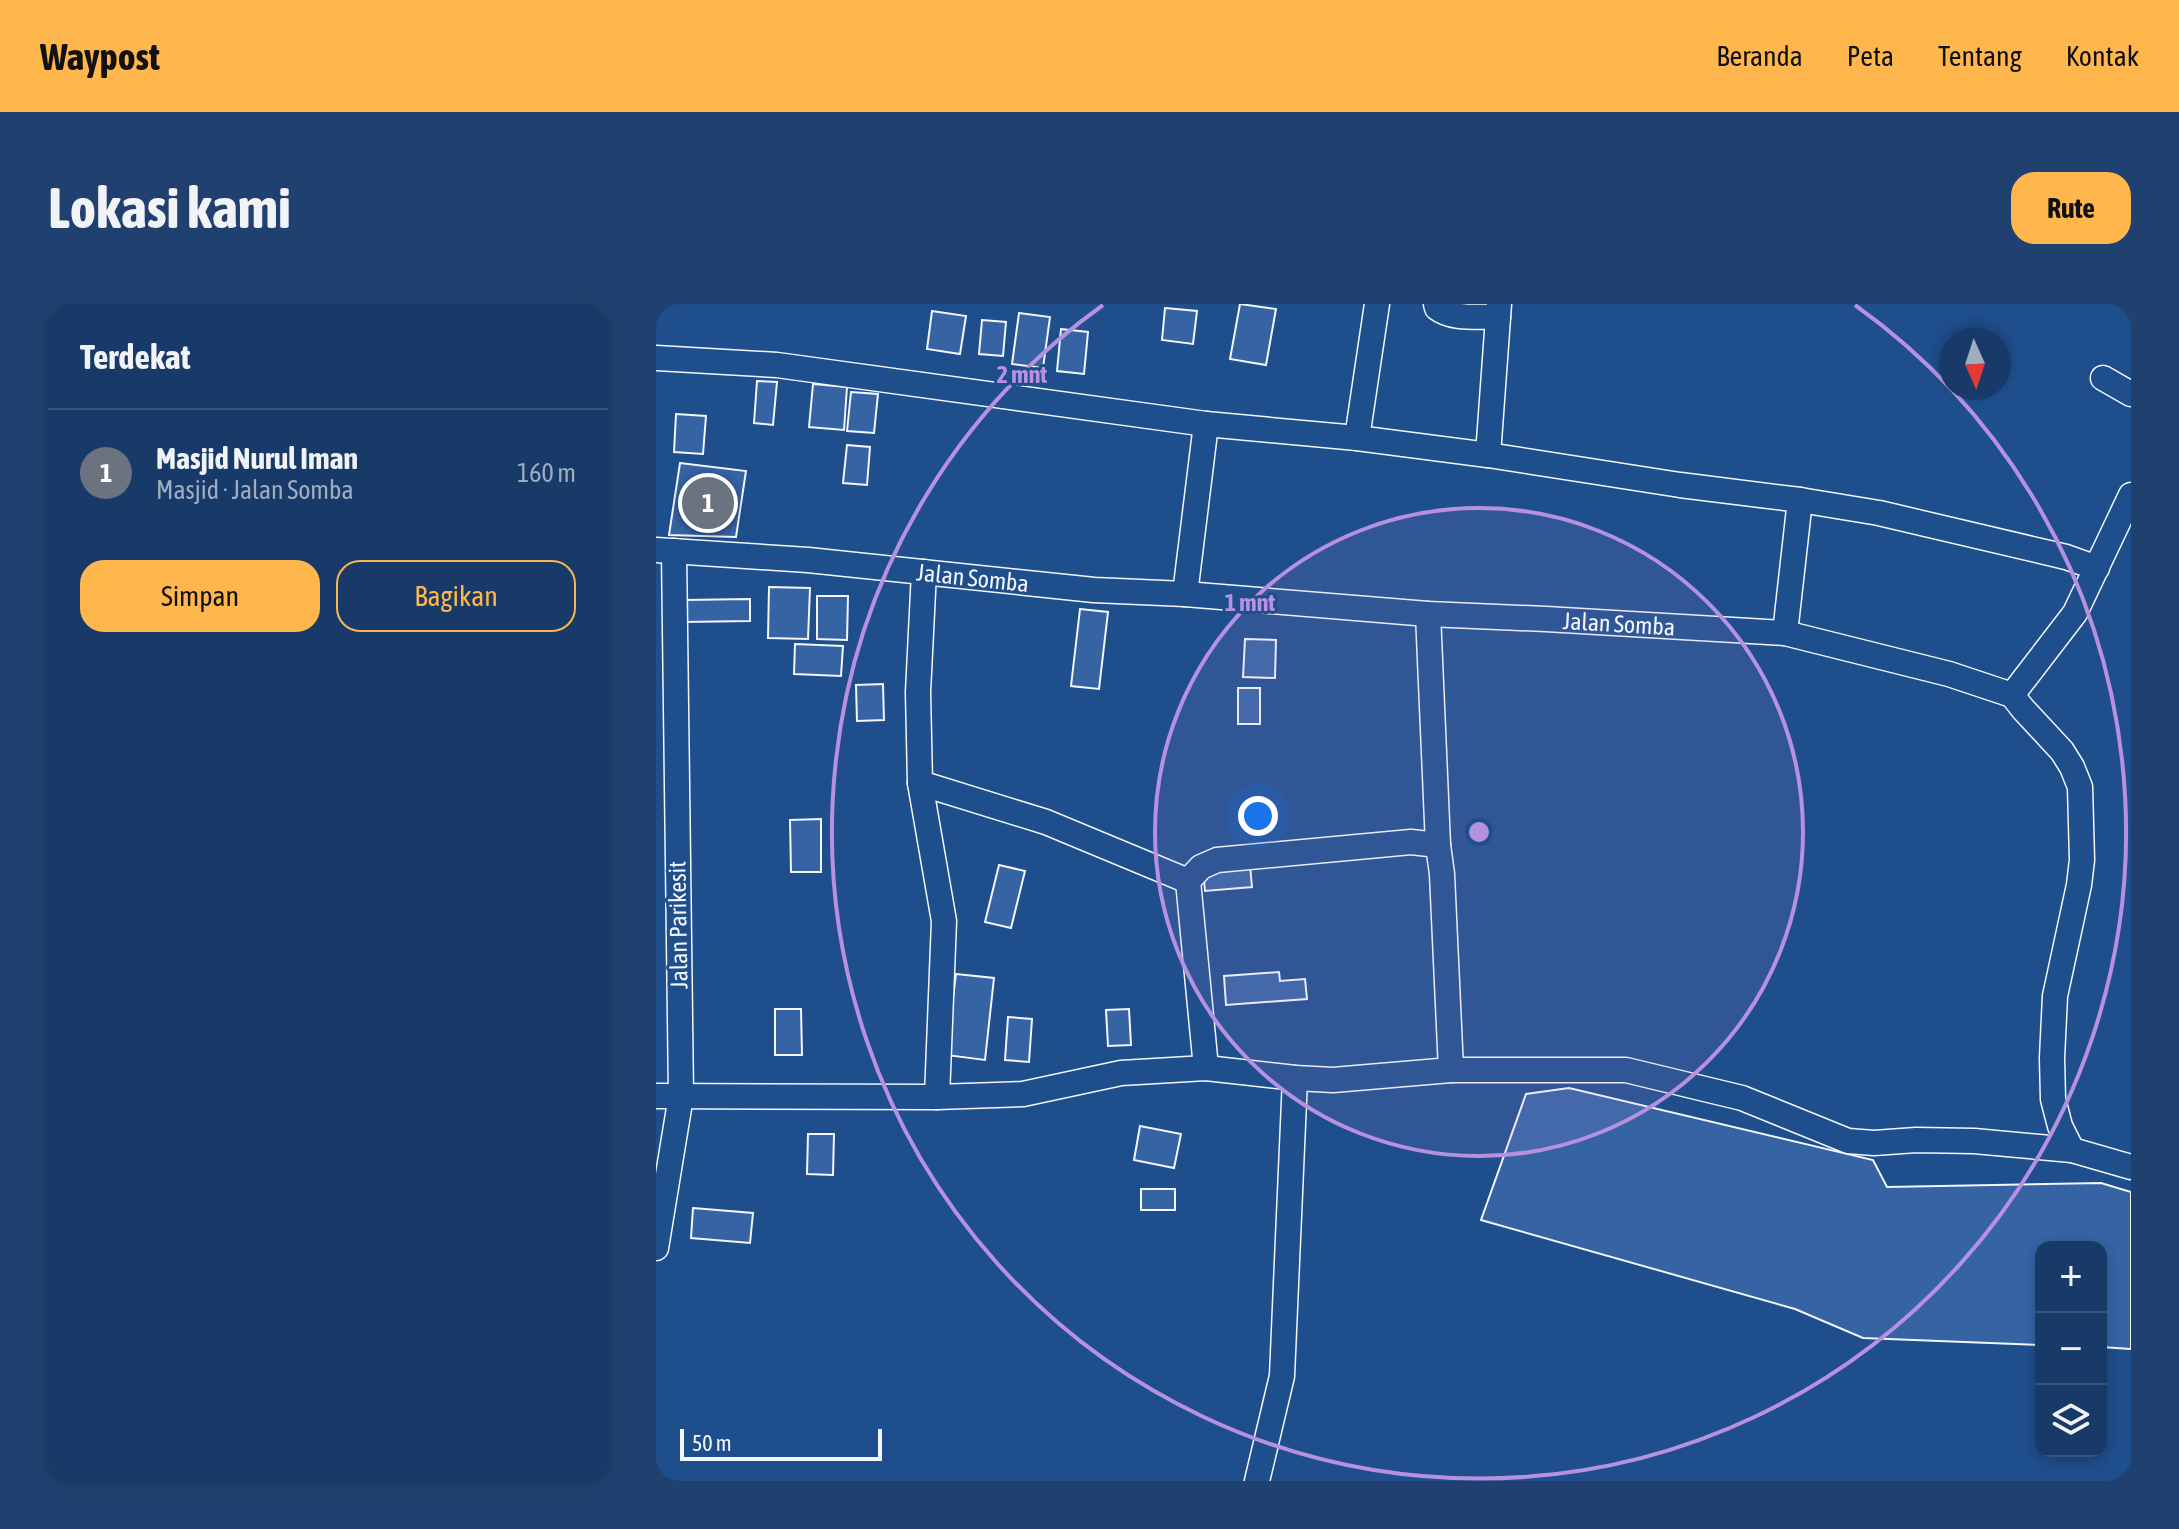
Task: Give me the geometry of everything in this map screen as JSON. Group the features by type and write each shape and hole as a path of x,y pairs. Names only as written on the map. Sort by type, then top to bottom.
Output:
{"street":[{"path":"1357,438 1377,304"},
{"path":"1436,304 1442,312 1451,314 1498,310 1488,455"},
{"path":"656,358 777,365 1206,424 1357,438 1488,455 1800,500 1879,513 2066,557 2097,568"},
{"path":"2103,378 2131,394"},
{"path":"1185,594 1206,424"},
{"path":"2012,695 2075,613 2131,495"},
{"path":"1785,633 1800,500"},
{"name":"Jalan Somba","path":"665,551 808,560 1094,590 1185,594 1428,614 1785,633 1949,674 2012,695 2062,751 2080,787 2082,860 2055,996 2052,1058 2053,1099 2060,1126 2072,1150"},
{"name":"Jalan Parikesit","path":"656,1248 681,1096 665,551"},
{"path":"924,572 918,692 920,783 944,921 937,1097"},
{"path":"1428,614 1451,1070"},
{"path":"920,783 1046,822 1188,881"},
{"path":"1206,1068 1188,881 1201,867 1217,860 1411,842 1438,845"},
{"path":"656,1096 937,1097 1023,1094 1121,1073 1206,1068 1342,1080 1451,1070 1626,1070 1742,1098 1848,1141 1974,1141 2072,1150 2131,1167"},
{"path":"1257,1481 1282,1376 1295,1078"}],"building":[{"path":"1240,304 1276,309 1266,365 1230,359"},
{"path":"1165,308 1197,311 1193,344 1162,340"},
{"path":"932,311 966,316 960,354 927,349"},
{"path":"1019,313 1050,317 1043,368 1012,364"},
{"path":"982,320 1006,322 1003,356 979,354"},
{"path":"1061,329 1088,332 1084,374 1057,371"},
{"path":"757,381 777,382 773,425 754,423"},
{"path":"813,384 847,387 844,430 809,427"},
{"path":"851,392 878,394 874,433 847,431"},
{"path":"676,414 706,416 703,454 674,452"},
{"path":"847,445 870,447 867,485 843,483"},
{"path":"680,463 746,471 736,537 669,535"},
{"path":"769,587 810,588 808,639 768,638"},
{"path":"817,596 848,596 847,640 817,639"},
{"path":"750,599 750,621 684,622 684,600"},
{"path":"1080,609 1108,612 1099,689 1071,686"},
{"path":"1245,639 1276,640 1275,678 1243,677"},
{"path":"795,644 843,646 841,676 794,674"},
{"path":"883,684 884,720 857,721 856,685"},
{"path":"1238,688 1260,688 1260,724 1238,724"},
{"path":"821,819 821,872 791,872 790,820"},
{"path":"999,865 1025,871 1011,928 985,922"},
{"path":"1250,865 1252,887 1205,891 1203,870"},
{"path":"1279,972 1280,981 1305,979 1307,999 1226,1005 1224,976"},
{"path":"956,974 994,978 985,1060 946,1055"},
{"path":"775,1009 801,1009 802,1055 775,1055"},
{"path":"1129,1009 1131,1045 1108,1046 1106,1010"},
{"path":"1008,1017 1032,1019 1029,1062 1005,1060"},
{"path":"1569,1088 1873,1160 1887,1187 2101,1183 2131,1192 2131,1349 2107,1347 2107,1241 2035,1241 2035,1345 1863,1338 1795,1309 1481,1220 1526,1094"},
{"path":"1140,1126 1181,1134 1174,1168 1134,1160"},
{"path":"808,1134 834,1134 833,1175 807,1174"},
{"path":"1141,1189 1175,1189 1175,1210 1141,1210"},
{"path":"693,1208 753,1213 750,1243 691,1238"}],"place":[{"name":"Masjid Nurul Iman","path":"708,503"}]}
